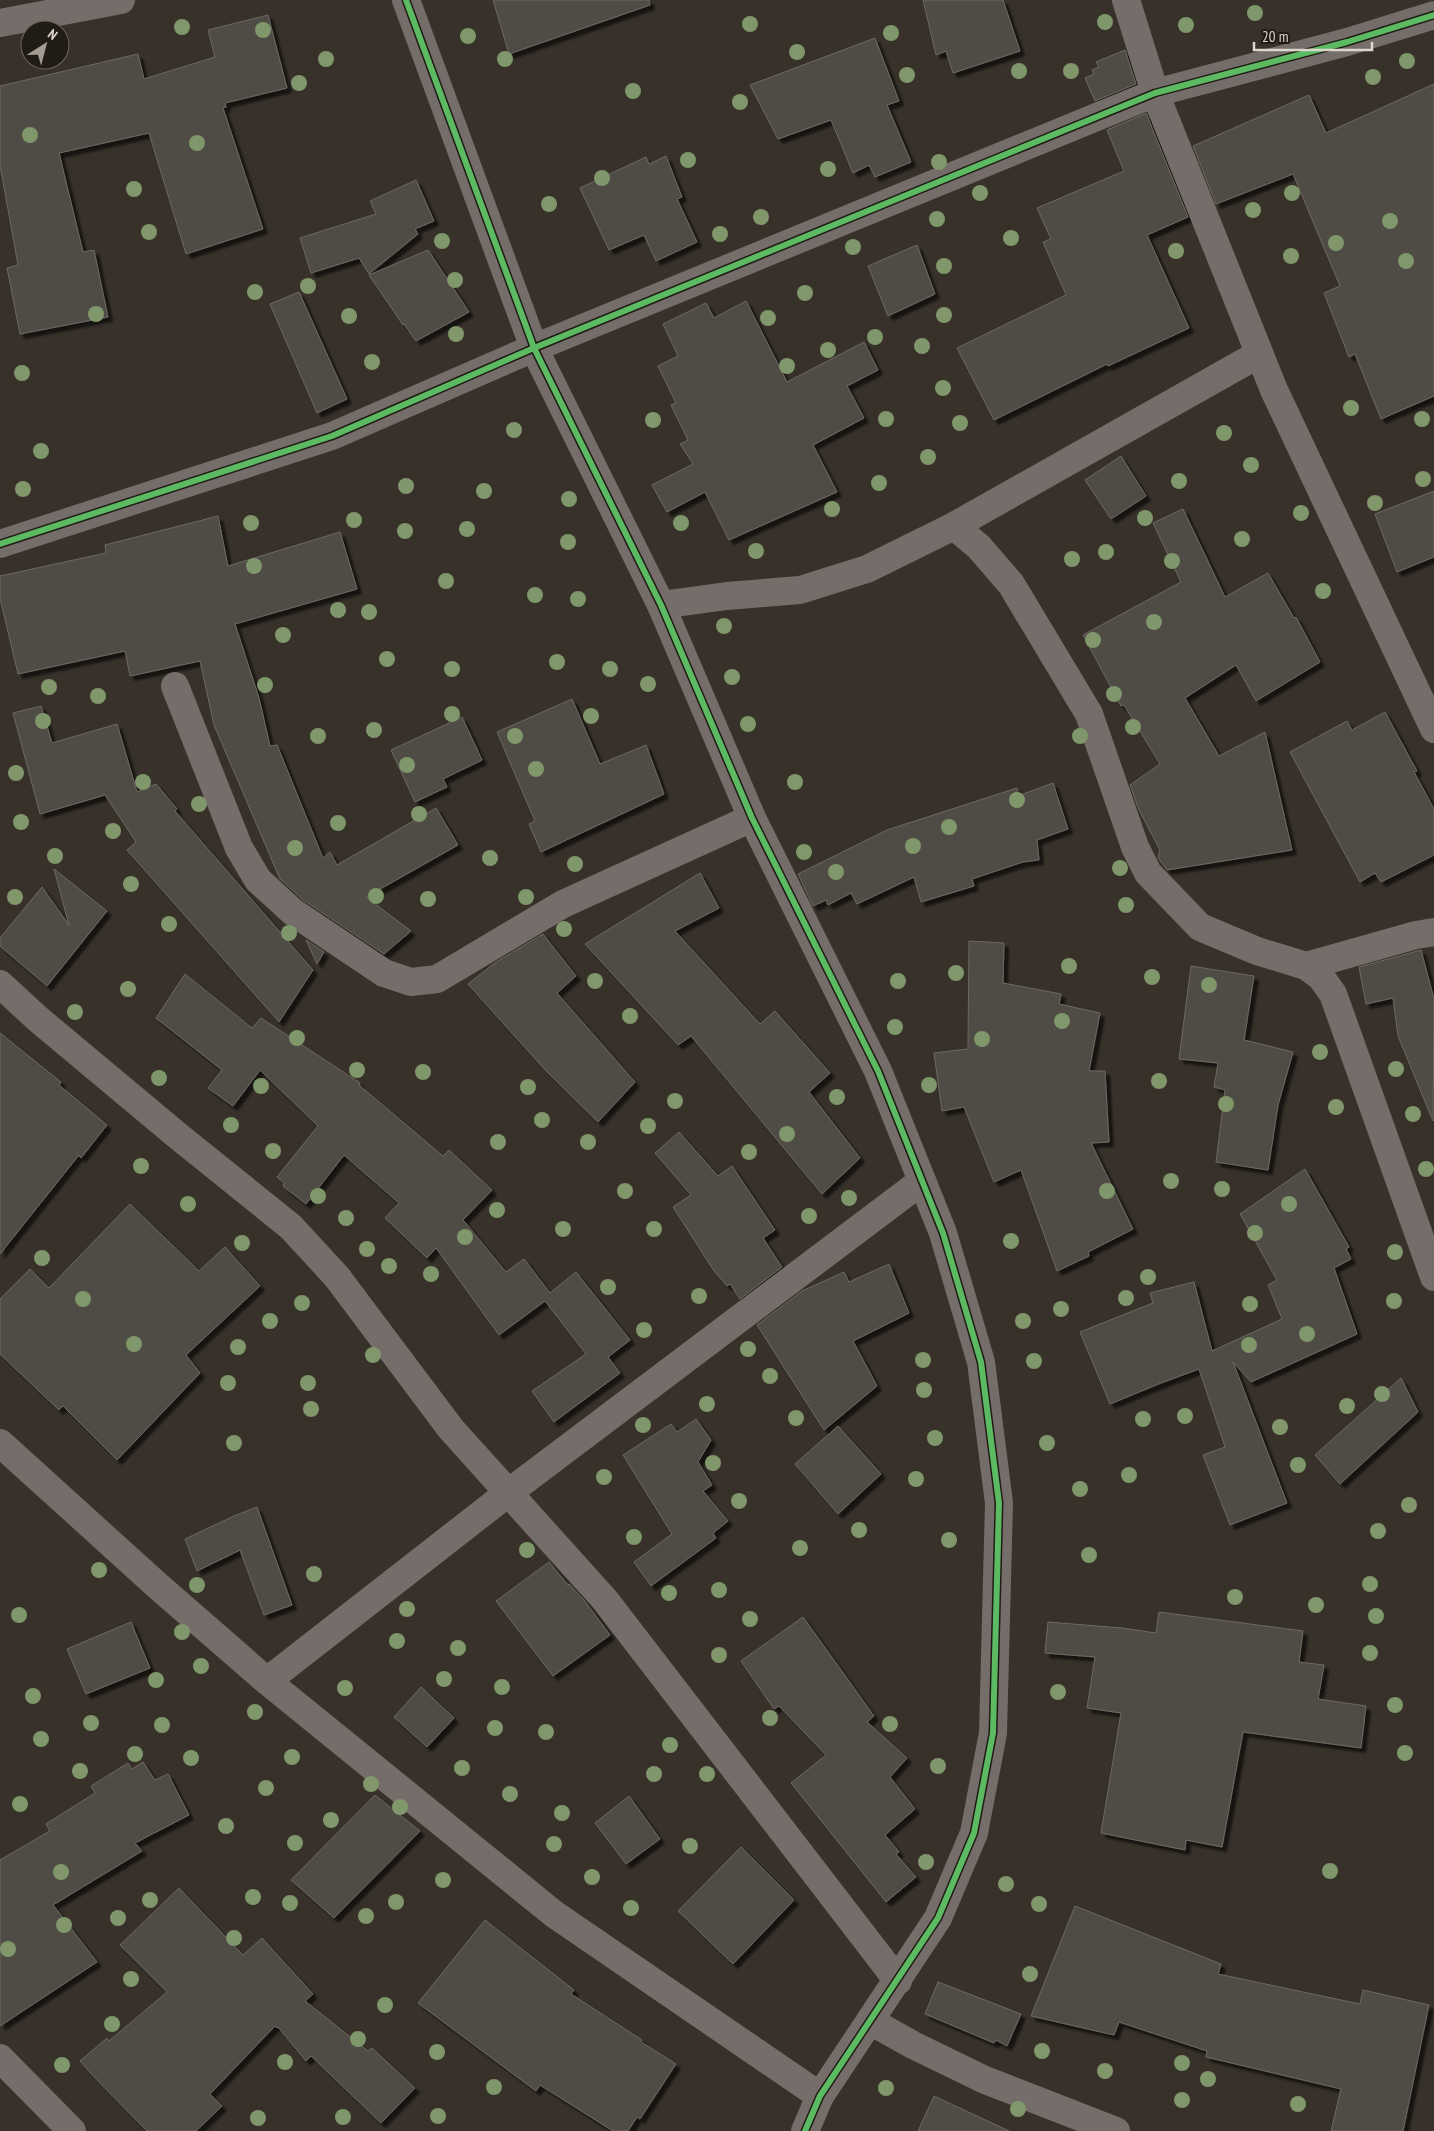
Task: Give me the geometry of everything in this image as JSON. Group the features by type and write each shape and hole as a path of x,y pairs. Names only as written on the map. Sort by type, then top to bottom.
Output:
{"street":[{"path":"0,23 121,0"},
{"path":"406,0 534,348 661,604 752,818 878,1072 943,1233 981,1362 999,1503 993,1734 974,1833 938,1918 820,2096 805,2131"},
{"path":"1126,0 1155,93 1274,390 1434,729"},
{"path":"0,544 332,436 534,348 1155,93 1347,42 1434,14"},
{"path":"661,604 800,590 867,569 954,526 1259,354"},
{"path":"954,526 980,547 1011,584 1089,714 1135,847 1148,873 1200,927 1257,951 1306,966 1320,977 1333,994 1434,1278"},
{"path":"175,686 239,848 258,880 293,912 384,973 411,982 437,979 563,904 752,818"},
{"path":"1306,966 1416,935 1434,932"},
{"path":"0,984 38,1019 163,1124 292,1227 337,1277 451,1429 604,1600 898,1981"},
{"path":"267,1681 508,1493 922,1182"},
{"path":"0,1443 159,1587 267,1681 554,1914 820,2096"},
{"path":"870,2021 913,2045 985,2080 1116,2131"},
{"path":"0,2058 72,2131"}],"building":[{"path":"493,0 649,0 650,5 509,54"},
{"path":"923,0 1003,0 1020,51 953,73 946,51 936,55"},
{"path":"268,15 287,88 225,103 226,107 223,108 263,229 186,254 149,133 59,153 83,252 94,250 108,317 20,334 7,268 18,265 0,165 0,86 138,54 144,79 215,57 208,30"},
{"path":"875,38 899,101 887,105 911,162 875,177 869,165 853,173 831,120 778,139 750,85"},
{"path":"1125,50 1136,84 1095,101 1085,78 1094,74 1092,70 1099,67 1096,62"},
{"path":"1434,84 1434,396 1381,419 1355,354 1349,357 1324,293 1340,286 1293,174 1216,204 1193,146 1309,95 1326,133"},
{"path":"1146,113 1188,217 1147,235 1189,328 1108,366 1107,364 994,420 957,348 1066,295 1043,242 1051,239 1037,208 1124,171 1107,130"},
{"path":"666,156 682,197 677,199 697,242 656,261 644,235 609,250 580,188 646,157 649,164"},
{"path":"416,180 434,221 415,229 418,234 369,274 359,258 311,273 300,238 376,214 370,201"},
{"path":"917,245 935,294 888,316 868,266"},
{"path":"428,250 469,312 416,341 369,275"},
{"path":"299,292 347,399 317,413 270,304"},
{"path":"746,301 787,382 864,342 878,370 847,386 864,418 813,445 837,492 729,540 705,492 667,512 652,485 693,464 680,444 688,440 671,405 676,403 658,366 678,356 663,324 706,303 714,318"},
{"path":"1121,456 1146,496 1111,519 1085,480"},
{"path":"1434,491 1434,557 1397,572 1375,514"},
{"path":"1183,509 1225,597 1268,573 1294,618 1296,617 1320,662 1256,701 1236,665 1185,698 1219,756 1265,732 1292,850 1167,870 1158,858 1160,850 1139,810 1130,785 1160,764 1124,705 1121,706 1083,635 1181,582 1153,523"},
{"path":"218,516 228,566 340,532 357,589 235,624 259,698 270,746 277,745 323,858 330,852 337,865 436,808 458,845 366,897 411,931 384,954 303,900 280,879 214,725 200,661 130,676 125,651 18,674 0,598 0,576 106,553 105,545"},
{"path":"572,699 600,764 646,745 664,794 541,852 529,824 535,821 497,732"},
{"path":"41,706 52,743 117,724 137,792 156,784 177,809 175,811 313,970 279,1022 127,850 136,842 105,795 40,814 13,713"},
{"path":"1385,712 1417,771 1414,772 1434,809 1434,855 1381,882 1375,873 1360,882 1290,752 1347,721 1352,730"},
{"path":"462,717 482,760 443,779 447,787 415,802 391,750"},
{"path":"1053,783 1068,829 1037,840 1039,860 1023,862 972,879 974,886 921,902 914,877 857,904 851,893 828,905 826,900 813,906 798,874 887,830 1017,788 1018,796"},
{"path":"54,869 107,911 47,986 0,946 0,938 42,887 69,925"},
{"path":"700,873 719,908 675,931 760,1024 775,1011 830,1073 809,1092 860,1158 822,1194 691,1036 678,1045 585,944"},
{"path":"543,934 576,976 557,993 635,1082 598,1122 547,1072 468,984 496,962"},
{"path":"306,940 324,952 317,964"},
{"path":"969,941 1004,943 1003,983 1061,994 1059,1004 1100,1013 1089,1071 1105,1071 1109,1142 1091,1143 1133,1229 1088,1252 1089,1256 1057,1271 1021,1170 994,1182 964,1107 942,1111 934,1053 968,1049"},
{"path":"1421,950 1434,999 1433,1121 1398,1036 1393,998 1366,1004 1359,967"},
{"path":"1191,966 1254,976 1244,1040 1293,1052 1278,1105 1268,1170 1216,1162 1225,1090 1214,1087 1218,1063 1179,1059"},
{"path":"185,974 252,1028 261,1018 360,1083 359,1085 443,1156 449,1150 492,1190 463,1220 506,1272 524,1259 550,1293 576,1272 630,1340 608,1357 620,1373 554,1422 532,1391 586,1354 545,1301 499,1335 436,1248 427,1258 385,1218 399,1203 344,1155 306,1204 283,1186 284,1183 277,1177 318,1126 260,1070 233,1106 208,1088 222,1070 156,1018"},
{"path":"0,1033 61,1082 59,1085 107,1125 81,1158 79,1155 0,1254"},
{"path":"679,1132 718,1176 732,1166 775,1230 763,1238 782,1267 740,1299 730,1284 727,1286 714,1271 673,1207 691,1195 655,1153"},
{"path":"1305,1169 1349,1247 1346,1249 1351,1259 1334,1268 1357,1334 1251,1382 1233,1362 1287,1503 1230,1525 1203,1455 1225,1447 1199,1369 1110,1404 1080,1332 1153,1303 1150,1293 1194,1282 1212,1351 1282,1319 1268,1285 1277,1280 1240,1214"},
{"path":"130,1204 199,1271 225,1247 260,1286 186,1355 200,1373 117,1460 63,1406 59,1410 0,1354 0,1299 30,1269 49,1288"},
{"path":"889,1264 909,1313 853,1341 877,1386 824,1430 757,1325 802,1291 844,1272 849,1282"},
{"path":"1401,1378 1418,1412 1340,1484 1315,1455"},
{"path":"696,1419 711,1440 698,1462 712,1485 703,1491 728,1521 713,1533 716,1538 651,1586 634,1562 672,1534 623,1455 671,1424 677,1432"},
{"path":"838,1426 881,1474 838,1514 795,1464"},
{"path":"257,1507 292,1605 264,1615 240,1550 197,1571 185,1539"},
{"path":"549,1562 568,1585 584,1600 610,1635 553,1676 496,1601"},
{"path":"1159,1612 1303,1631 1299,1662 1324,1665 1318,1699 1366,1706 1361,1748 1243,1732 1222,1847 1186,1840 1185,1850 1101,1833 1121,1713 1087,1708 1095,1657 1045,1653 1048,1622 1122,1628 1156,1633"},
{"path":"803,1617 874,1716 867,1722 907,1758 890,1777 915,1809 885,1835 899,1852 896,1854 916,1877 886,1902 791,1783 826,1755 779,1706 774,1709 741,1661"},
{"path":"131,1622 150,1668 86,1694 67,1649"},
{"path":"421,1687 454,1718 427,1747 394,1717"},
{"path":"143,1762 155,1780 168,1774 189,1815 135,1843 142,1851 53,1905 97,1962 0,2026 0,1860 50,1831 46,1824 95,1793 91,1786 128,1763 132,1769"},
{"path":"375,1795 420,1831 334,1918 291,1880"},
{"path":"629,1796 660,1839 626,1864 595,1823"},
{"path":"741,1847 794,1900 733,1964 678,1911"},
{"path":"179,1888 243,1955 262,1938 313,1994 305,2001 368,2051 372,2048 415,2088 381,2123 311,2056 306,2061 278,2027 275,2026 210,2094 222,2106 196,2131 147,2131 80,2061 107,2038 109,2041 167,1992 120,1945"},
{"path":"1075,1906 1221,1964 1218,1974 1360,2004 1363,1990 1429,2005 1403,2131 1331,2131 1341,2089 1206,2057 1207,2051 1119,2022 1114,2035 1031,2016"},
{"path":"485,1920 574,1990 571,1994 676,2064 640,2119 637,2117 628,2131 613,2131 540,2085 536,2091 418,2003"},
{"path":"938,1982 1021,2014 1007,2046 996,2040 994,2043 925,2014"},
{"path":"934,2096 1009,2131 918,2131"}],"cycle path":[{"path":"406,0 534,348 661,605 752,818 878,1071 943,1233 981,1362 999,1503 993,1733 974,1833 938,1918 820,2096 805,2131"},
{"path":"0,544 332,436 534,348 1155,93 1347,42 1434,15"}]}
